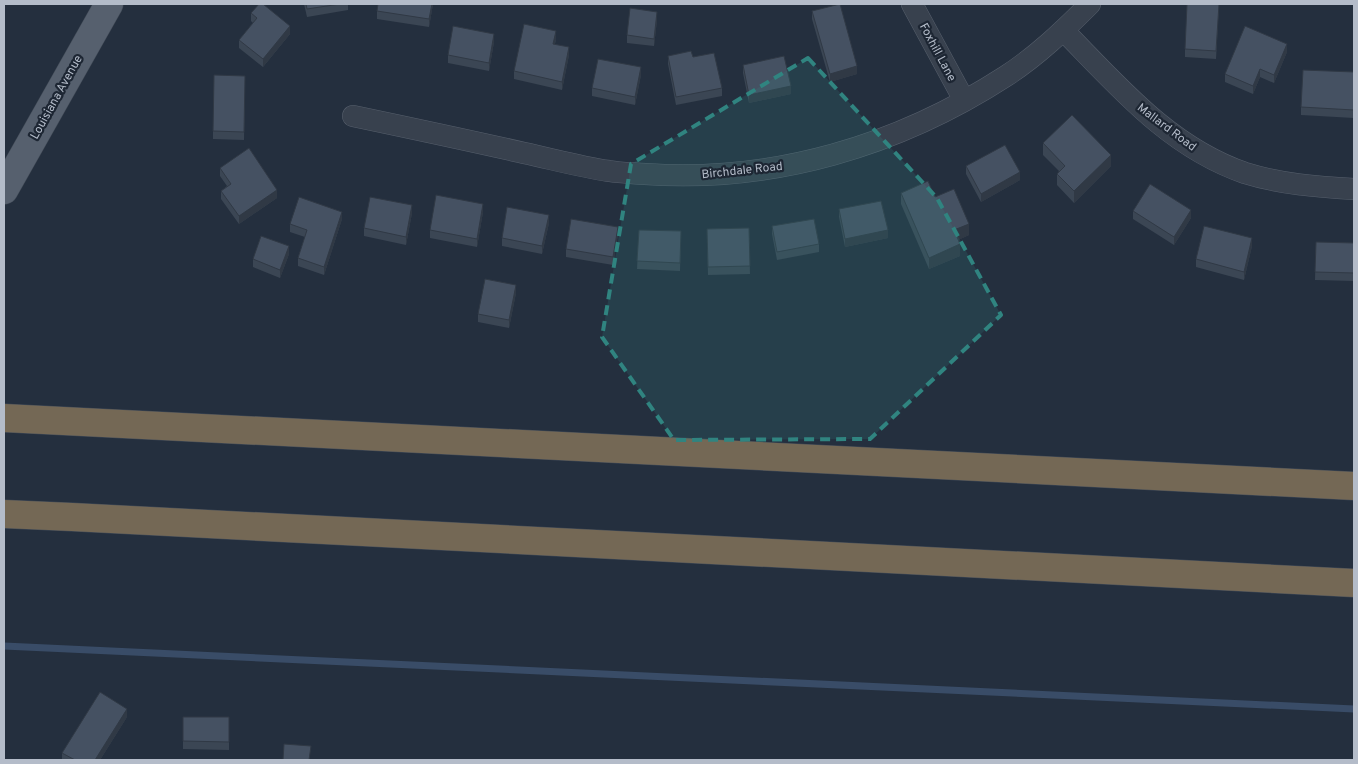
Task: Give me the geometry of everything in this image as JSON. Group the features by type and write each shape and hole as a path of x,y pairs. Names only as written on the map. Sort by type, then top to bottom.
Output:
{"highway":[{"path":"4,418 1354,486"},
{"path":"4,514 1354,583"}],"main road":[{"name":"Louisiana Avenue","path":"4,190 108,4"}],"street":[{"name":"Foxhill Lane","path":"912,4 964,100"},
{"name":"Birchdale Road","path":"353,116 610,171 670,176 721,174 773,168 823,158 872,143 920,124 1007,76 1064,31 1090,4"},
{"name":"Mallard Road","path":"1064,31 1138,107 1177,138 1206,156 1245,173 1277,181 1327,188 1354,189"}],"highlighted area":[{"path":"808,58 937,198 1001,315 870,439 674,440 602,337 631,164"}],"building":[{"path":"259,4 263,4 290,26 263,59 239,40 257,18 251,13"},
{"path":"306,4 340,4 307,9"},
{"path":"378,4 432,4 429,19 377,11"},
{"path":"840,4 857,66 830,74 812,11"},
{"path":"1187,4 1219,4 1216,51 1185,49"},
{"path":"630,8 657,12 654,39 627,35"},
{"path":"524,24 556,31 553,44 569,47 562,82 514,71"},
{"path":"453,26 494,34 489,63 448,55"},
{"path":"1245,26 1287,44 1274,75 1260,69 1253,86 1225,74"},
{"path":"691,51 693,57 714,53 722,88 676,97 668,56"},
{"path":"784,56 791,86 749,95 743,65"},
{"path":"598,59 641,67 635,97 592,88"},
{"path":"1303,70 1354,72 1354,110 1301,107"},
{"path":"214,75 245,76 244,132 213,131"},
{"path":"1072,115 1111,155 1074,191 1057,174 1065,166 1043,143"},
{"path":"1005,145 1020,172 981,194 966,166"},
{"path":"249,148 277,190 239,216 221,191 231,184 220,168"},
{"path":"928,181 935,197 954,189 969,224 954,230 960,244 929,258 901,193"},
{"path":"1150,184 1191,210 1174,237 1133,211"},
{"path":"436,195 483,204 477,239 430,230"},
{"path":"299,197 342,212 324,267 298,258 307,230 290,224"},
{"path":"370,197 412,205 406,237 364,228"},
{"path":"881,201 888,230 845,239 839,209"},
{"path":"507,207 549,215 542,246 502,238"},
{"path":"571,219 618,227 613,257 566,249"},
{"path":"814,219 819,244 777,252 772,226"},
{"path":"1204,226 1252,238 1244,272 1196,259"},
{"path":"749,228 750,266 708,267 707,229"},
{"path":"639,230 681,231 680,263 637,261"},
{"path":"261,236 289,246 280,270 253,259"},
{"path":"1316,242 1354,243 1354,273 1315,272"},
{"path":"485,279 516,285 509,320 478,314"},
{"path":"100,692 127,709 95,760 75,760 62,753"},
{"path":"183,717 229,717 229,742 183,741"},
{"path":"284,744 311,746 309,760 283,760"}],"waterway":[{"path":"4,646 1354,709"}]}
